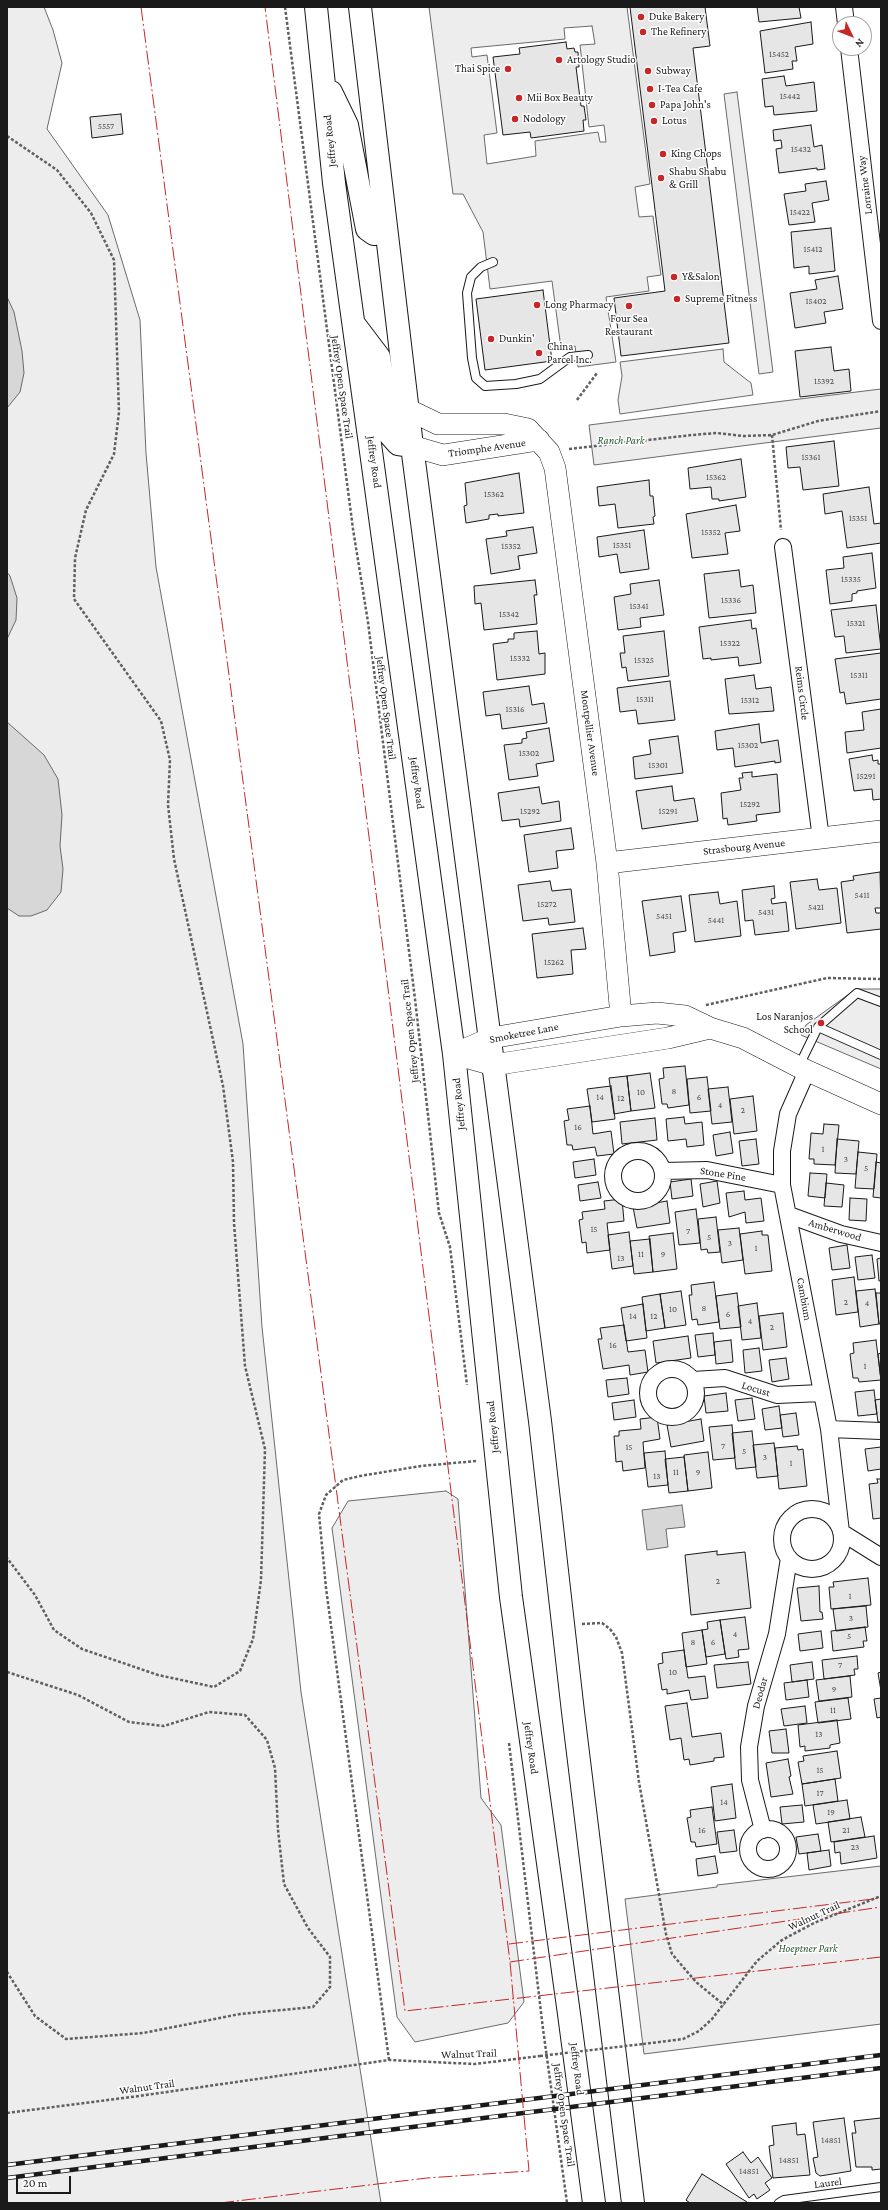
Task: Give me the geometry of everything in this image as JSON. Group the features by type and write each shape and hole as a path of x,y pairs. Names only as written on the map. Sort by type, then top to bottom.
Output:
{"main road":[{"name":"Jeffrey Road","path":"316,7 334,183 454,1054 496,1457 523,1689 570,2014 594,2203"},
{"path":"360,7 407,408 491,1038 493,1064 564,1625 574,1720 633,2203"},
{"path":"324,76 347,125 367,229 374,234 386,231"},
{"path":"354,324 379,357 390,435 398,444 412,446"}],"street":[{"name":"Lorraine Way","path":"850,56 881,321"},
{"name":"Triomphe Avenue","path":"407,408 438,424 504,424 528,429 544,446"},
{"name":"Triomphe Avenue","path":"412,446 442,455 544,446"},
{"name":"Montpellier Avenue","path":"544,446 555,468 607,863 621,1016"},
{"name":"Reims Circle","path":"783,547 821,839"},
{"name":"Strasbourg Avenue","path":"607,863 881,831"},
{"name":"Smoketree Lane","path":"454,1054 491,1038 621,1016 656,1013 685,1016 710,1028 743,1038 803,1069 881,1104"},
{"path":"454,1054 493,1064 668,1038 710,1028"},
{"name":"Cambium","path":"803,1069 788,1114 782,1151 782,1185 829,1429 841,1532"},
{"name":"Stone Pine","path":"663,1171 707,1170 782,1185"},
{"name":"Amberwood","path":"789,1215 841,1234 881,1243"},
{"name":"Locust","path":"693,1380 725,1378 776,1395 821,1393"},
{"path":"829,1429 881,1431"},
{"name":"Deodar","path":"763,1830 750,1780 749,1747 756,1706 777,1634 789,1558 784,1549 782,1539 784,1529 788,1521 799,1512 813,1509 823,1511 831,1516 841,1532"},
{"path":"841,1532 881,1557"},
{"path":"789,1558 796,1564 806,1568 816,1568 826,1565 840,1551 842,1541 841,1532"}],"lane":[{"path":"493,262 481,267 471,277 467,293 472,358 476,378 485,386 516,384 540,378 570,357 588,355"},
{"path":"803,1069 818,1027 857,993 881,1002"},
{"path":"818,1027 881,1055"},
{"name":"Laurel","path":"779,2203 784,2200 881,2188"}],"path":[{"name":"Jeffrey Open Space Trail","path":"285,7 352,522 376,685 414,991 438,1213 450,1247 467,1388"},
{"path":"7,136 57,170 91,213 114,260 119,412 117,433 114,454 86,510 75,558 74,599 161,721 170,760 168,805 174,859 223,1086 233,1162 234,1223 246,1366 265,1449 261,1565 253,1639 240,1671 214,1687 158,1675 82,1649 54,1630 35,1595 7,1558"},
{"path":"577,400 596,373"},
{"path":"544,446 717,433 744,436 772,435 818,421 881,411"},
{"path":"772,435 783,547"},
{"path":"698,1007 827,978 881,980"},
{"path":"389,2060 327,1596 319,1514 326,1495 342,1480 421,1466 496,1457"},
{"path":"564,1625 602,1623 610,1629 616,1637 622,1653 639,1782 666,1934 672,1954 680,1965 696,1982 724,2005"},
{"path":"7,1672 78,1695 129,1722 164,1726 209,1712 245,1715 267,1740 275,1768 278,1830 284,1884 308,1928 330,1957 330,1986 313,2008 240,2014 143,2033 66,2039 35,2016 7,1972"},
{"name":"Walnut Trail","path":"7,2113 139,2096 389,2060 475,2064 684,2039 699,2031 712,2019 757,1961 782,1940 814,1923 881,1896"},
{"name":"Jeffrey Open Space Trail","path":"543,2029 567,2203"}],"shaded area":[{"path":"7,7 44,7 53,30 62,63 47,129 108,215 140,320 146,453 156,567 243,1044 262,1327 301,1692 381,2203 7,2203"},
{"path":"429,7 627,7 650,184 635,187 639,217 653,216 661,275 647,277 649,291 606,297 616,362 578,367 575,346 561,348 552,281 490,289 483,232 463,194 453,194","holes":["592,26 595,44 580,45 589,127 604,125 606,142 600,142 598,132 535,141 536,156 487,164 484,135 497,133 487,55 472,57 471,48 565,39 564,28"]},
{"path":"737,92 773,372 759,374 724,94"},
{"path":"7,297 14,312 22,351 24,373 20,392 7,408"},
{"path":"723,349 724,362 751,383 753,395 620,414 618,400 622,376 620,362"},
{"name":"Ranch Park","path":"881,389 881,428 594,465 589,425"},
{"path":"7,572 10,576 17,598 16,620 7,639"},
{"path":"7,722 44,755 58,779 62,815 60,846 63,869 61,892 47,910 31,916 19,916 7,908"},
{"path":"856,989 881,989 881,1069 801,1035 806,1025"},
{"path":"446,1491 458,1499 481,1798 501,1825 524,2002 508,2023 415,2042 397,2017 332,1528 348,1501"},
{"path":"682,1505 685,1527 666,1529 668,1547 647,1550 642,1510"},
{"path":"881,1866 881,2024 644,2054 625,1899 717,1887 717,1885"}],"building":[{"path":"630,7 705,7 710,46 693,48 729,343 621,356 614,298 665,291"},
{"path":"757,7 799,7 801,18 759,22"},
{"path":"811,22 813,44 795,47 797,61 792,61 793,69 765,73 760,31"},
{"path":"566,42 567,49 574,48 575,52 578,52 579,67 576,67 581,106 584,106 586,120 583,120 584,131 531,138 530,132 503,135 493,57 520,54 519,48"},
{"path":"784,76 786,86 814,82 817,111 774,115 773,106 765,107 762,79"},
{"path":"121,114 123,134 92,138 90,117"},
{"path":"811,125 814,147 822,145 825,169 817,170 817,168 779,173 776,149 782,148 781,140 774,141 773,130"},
{"path":"826,181 829,200 812,203 815,222 789,225 784,194 806,191 805,184"},
{"path":"831,228 835,271 809,274 809,266 794,268 791,232"},
{"path":"838,276 843,309 824,312 826,323 795,328 790,293 817,289 815,280"},
{"path":"543,290 552,361 485,370 476,299"},
{"path":"831,347 834,371 849,369 851,391 800,397 795,351"},
{"path":"834,441 839,486 803,490 800,467 788,468 786,447"},
{"path":"741,459 746,497 719,501 719,499 712,499 711,487 690,489 688,468"},
{"path":"519,473 524,513 498,516 498,514 489,515 489,519 466,523 464,506 467,505 465,483"},
{"path":"649,480 650,496 653,496 655,516 653,517 654,524 618,528 615,504 599,506 597,487"},
{"path":"869,487 874,524 881,523 881,543 847,548 842,511 825,514 823,494"},
{"path":"736,505 740,531 725,533 728,554 692,558 686,514"},
{"path":"533,527 537,553 518,556 520,569 491,574 486,539 507,536 506,531"},
{"path":"644,530 649,569 620,573 617,554 599,557 597,537"},
{"path":"872,553 876,588 857,591 857,593 852,594 852,601 830,604 826,570 844,568 843,557"},
{"path":"739,570 741,587 753,585 756,613 709,618 704,574"},
{"path":"535,580 537,595 534,595 537,624 484,630 481,603 475,604 474,586"},
{"path":"659,580 664,615 640,618 641,627 618,630 614,597 631,594 630,584"},
{"path":"876,605 881,649 846,653 844,636 835,637 831,610"},
{"path":"751,620 752,629 756,628 761,663 739,666 738,657 711,660 711,658 703,659 699,627"},
{"path":"537,631 539,654 545,653 545,674 497,680 493,644 508,642 508,639 514,639 514,633"},
{"path":"664,631 669,676 628,681 626,667 622,668 620,653 625,653 623,636"},
{"path":"881,653 881,699 846,704 844,692 840,693 835,659"},
{"path":"754,675 756,689 771,687 774,711 729,714 725,679"},
{"path":"670,681 675,720 638,724 636,710 620,712 617,688"},
{"path":"529,686 532,705 544,703 547,723 502,729 500,714 486,716 483,692"},
{"path":"881,709 881,748 847,753 845,732 864,730 862,712"},
{"path":"759,724 761,743 778,740 781,762 775,763 775,761 735,767 733,748 717,750 715,731"},
{"path":"549,728 554,761 536,764 538,776 509,780 504,745 522,743 522,739 527,738 526,732"},
{"path":"678,736 683,773 635,779 633,757 651,754 649,740"},
{"path":"872,755 873,761 878,760 878,764 881,764 881,799 873,800 872,789 854,791 849,759"},
{"path":"752,772 752,777 777,774 780,812 756,815 757,821 728,825 727,818 723,819 721,793 741,790 739,778 743,778 742,773"},
{"path":"672,786 674,801 694,798 698,821 642,829 636,791"},
{"path":"539,787 542,804 559,801 561,821 520,827 519,819 502,821 498,793"},
{"path":"571,828 574,849 556,851 558,868 529,872 524,835"},
{"path":"880,872 881,908 875,908 876,913 881,913 881,929 847,933 841,882 854,880 853,876"},
{"path":"817,879 819,890 837,888 841,923 796,929 790,882"},
{"path":"550,881 552,891 571,889 575,922 549,925 548,918 523,921 518,885"},
{"path":"774,886 775,898 771,899 772,904 786,902 789,931 755,935 753,920 745,921 742,890"},
{"path":"718,892 720,904 737,901 741,936 695,942 689,895"},
{"path":"681,896 686,931 673,933 675,952 650,956 642,901"},
{"path":"583,928 586,949 571,950 573,974 537,978 532,934"},
{"path":"685,1066 689,1105 668,1108 667,1104 662,1104 659,1079 664,1078 663,1068"},
{"path":"650,1073 655,1108 631,1111 627,1076"},
{"path":"627,1076 631,1111 614,1114 609,1078"},
{"path":"707,1077 711,1111 690,1113 687,1079"},
{"path":"611,1086 615,1119 592,1122 587,1089"},
{"path":"728,1087 732,1122 712,1124 708,1089"},
{"path":"753,1096 757,1131 734,1134 730,1099"},
{"path":"590,1106 593,1134 611,1131 614,1154 597,1156 595,1147 573,1150 572,1145 567,1145 564,1121 569,1120 567,1109"},
{"path":"684,1117 685,1124 702,1122 704,1145 687,1147 686,1139 668,1141 666,1119"},
{"path":"655,1118 657,1140 622,1144 620,1122"},
{"path":"824,1124 839,1125 835,1165 814,1164 814,1159 809,1159 811,1133 823,1134"},
{"path":"730,1132 733,1153 716,1156 713,1135"},
{"path":"756,1139 759,1164 742,1166 739,1141"},
{"path":"837,1139 859,1141 856,1174 835,1173"},
{"path":"858,1152 877,1154 874,1189 855,1188"},
{"path":"594,1159 596,1175 575,1178 573,1162"},
{"path":"876,1162 881,1163 881,1198 873,1197"},
{"path":"810,1173 827,1174 825,1198 808,1196"},
{"path":"691,1179 693,1196 672,1199 670,1182"},
{"path":"717,1181 720,1203 703,1207 700,1184"},
{"path":"598,1182 601,1198 580,1201 578,1185"},
{"path":"826,1183 844,1185 842,1207 824,1206"},
{"path":"744,1191 745,1200 761,1198 764,1221 746,1223 745,1212 729,1217 726,1193"},
{"path":"850,1198 867,1199 866,1221 849,1220"},
{"path":"622,1199 624,1221 607,1223 610,1250 587,1253 586,1242 582,1243 579,1220 583,1219 582,1212 605,1209 604,1201"},
{"path":"667,1201 670,1223 637,1228 633,1207"},
{"path":"696,1209 700,1243 679,1245 675,1212"},
{"path":"716,1217 720,1252 708,1253 707,1249 701,1250 698,1219"},
{"path":"739,1228 743,1260 722,1263 718,1230"},
{"path":"762,1231 762,1235 768,1235 772,1271 745,1274 740,1234"},
{"path":"629,1232 633,1266 612,1269 608,1235"},
{"path":"673,1233 677,1269 653,1272 649,1236"},
{"path":"650,1239 653,1272 634,1274 630,1241"},
{"path":"847,1245 850,1268 832,1270 829,1248"},
{"path":"872,1255 875,1278 858,1280 855,1257"},
{"path":"881,1258 881,1281 879,1281 877,1259"},
{"path":"854,1277 858,1312 836,1315 832,1280"},
{"path":"714,1282 719,1322 698,1325 697,1319 692,1320 689,1295 692,1295 691,1285"},
{"path":"875,1289 879,1324 860,1327 856,1291"},
{"path":"681,1291 686,1325 665,1328 660,1294"},
{"path":"737,1293 741,1327 720,1329 716,1296"},
{"path":"876,1293 881,1293 881,1324 879,1324"},
{"path":"660,1294 665,1328 646,1331 642,1297"},
{"path":"757,1303 761,1338 742,1340 738,1306"},
{"path":"643,1304 647,1338 626,1341 621,1308"},
{"path":"783,1313 787,1347 763,1350 759,1316"},
{"path":"624,1325 628,1352 645,1350 648,1372 630,1375 629,1365 603,1369 598,1339 602,1339 600,1328"},
{"path":"713,1333 715,1355 698,1357 695,1335"},
{"path":"688,1336 691,1358 656,1363 653,1341"},
{"path":"731,1340 733,1362 716,1364 714,1342"},
{"path":"876,1340 881,1380 859,1382 858,1378 853,1378 850,1354 854,1353 853,1343"},
{"path":"759,1348 762,1371 745,1373 743,1350"},
{"path":"881,1353 881,1381 878,1354"},
{"path":"786,1358 789,1379 772,1382 769,1360"},
{"path":"627,1378 629,1394 608,1397 606,1380"},
{"path":"874,1390 877,1414 858,1416 855,1392"},
{"path":"726,1393 728,1411 706,1413 704,1396"},
{"path":"752,1398 755,1419 738,1421 735,1400"},
{"path":"881,1399 881,1422 878,1422 875,1400"},
{"path":"634,1400 636,1417 614,1420 612,1403"},
{"path":"779,1406 782,1428 765,1430 762,1409"},
{"path":"796,1413 799,1435 783,1437 780,1415"},
{"path":"657,1417 660,1439 643,1442 645,1468 623,1471 622,1461 616,1462 614,1436 619,1436 619,1431 641,1429 640,1419"},
{"path":"701,1419 704,1441 671,1447 667,1425"},
{"path":"732,1425 735,1458 713,1460 709,1427"},
{"path":"752,1431 756,1467 736,1469 732,1433"},
{"path":"774,1443 778,1476 757,1478 753,1445"},
{"path":"797,1446 798,1450 803,1449 807,1486 779,1489 775,1448"},
{"path":"881,1447 881,1469 868,1471 865,1449"},
{"path":"665,1451 668,1485 648,1487 644,1453"},
{"path":"708,1452 712,1488 688,1491 684,1455"},
{"path":"684,1457 688,1491 669,1493 665,1459"},
{"path":"877,1479 881,1479 881,1518 873,1519 869,1484 878,1483"},
{"path":"717,1551 717,1555 745,1552 751,1608 691,1615 685,1555"},
{"path":"868,1578 871,1605 831,1609 829,1587 834,1587 833,1582"},
{"path":"819,1586 820,1612 822,1612 823,1619 801,1621 797,1588"},
{"path":"866,1606 868,1627 836,1631 833,1609"},
{"path":"745,1617 749,1649 738,1650 739,1657 726,1659 720,1620"},
{"path":"720,1620 725,1654 706,1657 702,1630 708,1629 707,1622"},
{"path":"865,1627 867,1641 863,1641 864,1647 833,1651 831,1631"},
{"path":"702,1630 707,1664 686,1667 682,1633"},
{"path":"821,1631 823,1648 800,1651 798,1634"},
{"path":"684,1650 688,1678 705,1676 708,1698 691,1700 689,1690 667,1694 667,1689 662,1690 658,1664 663,1663 662,1653"},
{"path":"857,1656 858,1669 854,1669 855,1675 824,1679 822,1660"},
{"path":"748,1662 751,1684 717,1688 714,1665"},
{"path":"812,1662 814,1679 792,1682 790,1665"},
{"path":"881,1672 881,1691 878,1673"},
{"path":"850,1676 852,1697 819,1701 816,1680"},
{"path":"807,1680 809,1697 786,1700 784,1683"},
{"path":"848,1698 851,1719 818,1723 815,1702"},
{"path":"881,1698 881,1717 877,1718 874,1699"},
{"path":"687,1703 692,1737 721,1733 724,1757 714,1758 714,1761 690,1765 689,1759 684,1760 681,1738 670,1740 665,1706"},
{"path":"805,1706 807,1723 784,1726 781,1709"},
{"path":"837,1720 840,1743 830,1745 830,1748 805,1751 805,1746 800,1747 798,1725"},
{"path":"786,1729 789,1753 772,1753 769,1731"},
{"path":"837,1751 841,1778 802,1784 798,1762 804,1761 803,1756"},
{"path":"788,1759 791,1776 789,1777 793,1794 771,1797 766,1763"},
{"path":"835,1779 838,1801 805,1806 802,1784"},
{"path":"732,1784 736,1818 715,1821 711,1787"},
{"path":"847,1800 850,1819 816,1824 813,1805"},
{"path":"802,1805 804,1822 782,1824 780,1807"},
{"path":"712,1807 717,1844 696,1847 695,1842 691,1842 687,1818 691,1817 690,1810"},
{"path":"861,1817 865,1837 831,1842 828,1822"},
{"path":"734,1830 737,1851 720,1853 717,1832"},
{"path":"818,1834 821,1851 799,1854 796,1837"},
{"path":"874,1836 877,1858 841,1864 840,1852 835,1853 834,1842"},
{"path":"829,1850 831,1866 809,1870 807,1853"},
{"path":"715,1856 718,1873 698,1876 696,1859"},
{"path":"844,2118 851,2171 820,2176 816,2173 813,2158 818,2157 813,2122"},
{"path":"881,2118 881,2169 872,2170 872,2167 856,2167 852,2133 856,2133 854,2121"},
{"path":"796,2123 797,2135 805,2134 810,2175 773,2178 769,2146 774,2145 772,2126"},
{"path":"743,2152 751,2163 758,2157 772,2178 765,2183 770,2190 757,2199 754,2194 749,2198 726,2164"},
{"path":"702,2174 747,2203 690,2203 686,2200"}],"railway":[{"path":"7,2165 881,2055"},
{"path":"7,2178 881,2068"}],"power":[{"path":"141,7 405,2011 881,1957"},
{"path":"220,2203 427,2178 529,2171 510,1962 265,7"},
{"path":"509,1944 881,1898"},
{"path":"510,1962 881,1907"}],"place":[{"name":"Duke Bakery","path":"641,17"},
{"name":"The Refinery","path":"643,32"},
{"name":"Artology Studio","path":"559,60"},
{"name":"Thai Spice","path":"508,69"},
{"name":"Subway","path":"648,71"},
{"name":"I-Tea Cafe","path":"650,89"},
{"name":"Mii Box Beauty","path":"519,98"},
{"name":"Papa John's","path":"652,105"},
{"name":"Nodology","path":"515,119"},
{"name":"Lotus","path":"654,121"},
{"name":"King Chops","path":"663,154"},
{"name":"Shabu Shabu & Grill","path":"661,178"},
{"name":"Y&Salon","path":"674,277"},
{"name":"Supreme Fitness","path":"677,299"},
{"name":"Long Pharmacy","path":"537,305"},
{"name":"Four Sea Restaurant","path":"629,306"},
{"name":"Dunkin'","path":"491,339"},
{"name":"China Parcel Inc.","path":"539,353"},
{"name":"Los Naranjos School","path":"821,1023"}],"park label":[{"name":"Hoeptner Park","path":"808,1949"}]}
